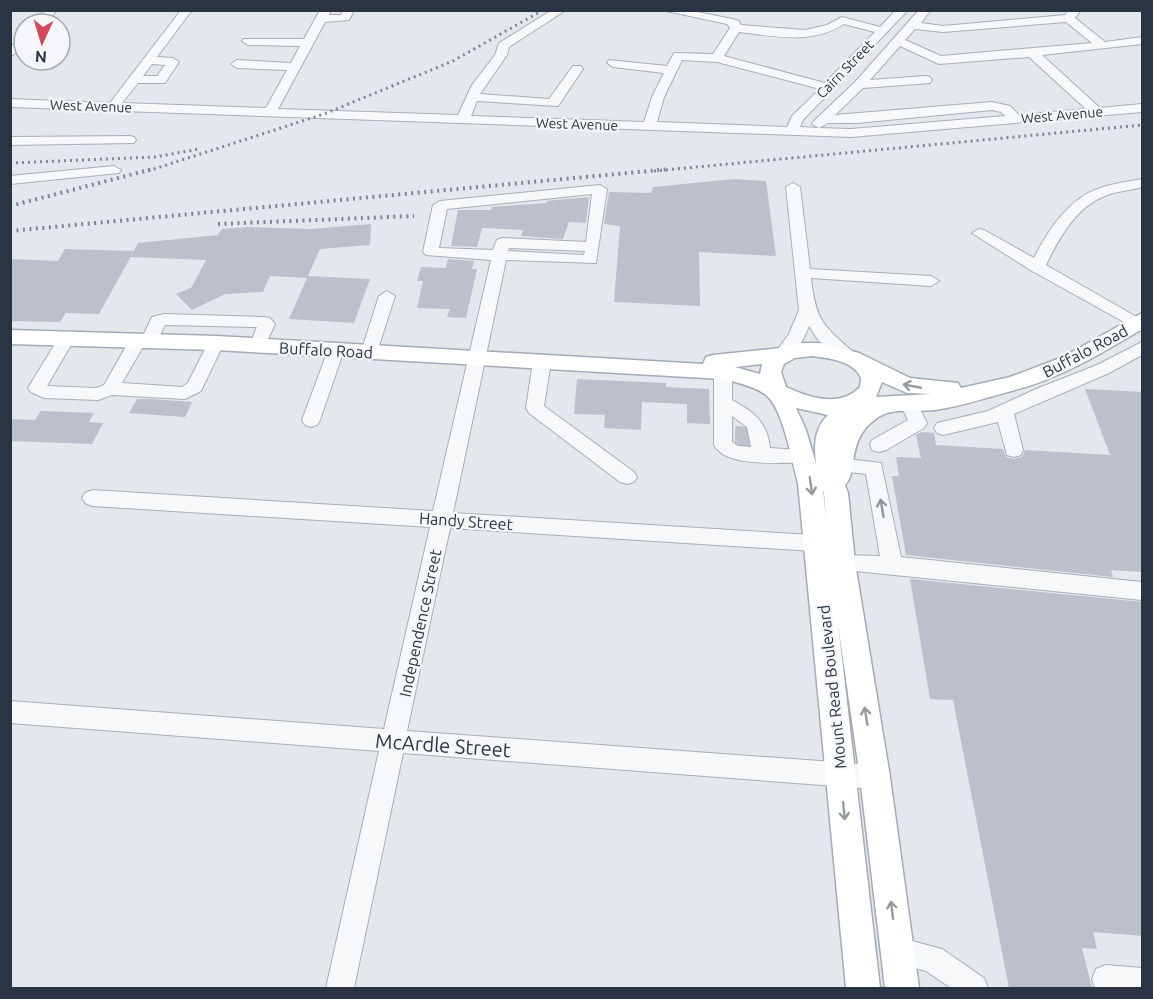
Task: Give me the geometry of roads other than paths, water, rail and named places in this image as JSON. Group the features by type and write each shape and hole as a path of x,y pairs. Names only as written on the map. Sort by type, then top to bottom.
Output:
{"main road":[{"name":"Buffalo Road","path":"10,337 143,340 723,372 748,377 777,392 819,406 909,404 950,400 1026,380 1058,368 1140,324"},
{"name":"Buffalo Road","path":"642,367 782,355 812,349 854,359 897,382 913,386 992,388"},
{"name":"Mount Read Boulevard","path":"782,355 771,365 769,377 790,416 805,456 810,483 833,550 875,777 902,988"},
{"name":"Mount Read Boulevard","path":"854,359 871,377 871,388 831,425 826,442 830,478 836,493 833,550 841,775 863,988"},
{"path":"836,493 842,446 850,430 861,417 881,405"}],"street":[{"path":"113,107 187,10"},
{"path":"270,112 324,15 345,18 349,10"},
{"path":"462,120 478,85 501,55 503,45 561,10"},
{"path":"667,10 728,21 735,23 736,28"},
{"name":"Cairn Street","path":"792,131 797,119 903,10"},
{"path":"811,132 859,85 926,10"},
{"path":"913,25 942,29 1072,14 1103,46"},
{"path":"736,28 813,34 831,29 842,20 883,31"},
{"path":"1000,24 1097,112"},
{"path":"717,58 736,28"},
{"path":"248,41 309,43"},
{"path":"898,41 939,60 1143,41"},
{"path":"649,126 658,97 678,56 717,58 828,87"},
{"path":"134,79 158,85 173,62 149,60"},
{"path":"613,63 672,70"},
{"path":"237,64 295,67"},
{"path":"472,97 553,103 577,69"},
{"path":"859,85 926,80"},
{"name":"West Avenue","path":"13,106 178,109 868,133 1143,108"},
{"path":"824,119 856,119 992,106 1005,109 1017,120"},
{"path":"10,141 129,140"},
{"path":"10,180 114,170"},
{"path":"1037,268 1059,227 1080,205 1105,192 1143,183"},
{"path":"793,188 807,310 824,336 854,359"},
{"path":"600,189 591,260 499,257 431,252 440,205 600,189"},
{"path":"979,233 1037,268 1140,324"},
{"name":"Independence Street","path":"340,988 499,257"},
{"path":"802,273 931,281"},
{"path":"369,352 387,296"},
{"path":"782,355 797,336 807,310"},
{"path":"110,389 143,340 158,321 164,319 264,322 267,324 257,346"},
{"path":"67,338 37,388 44,393 98,394 110,389 185,393 195,387 216,344"},
{"path":"943,428 992,417 1103,369 1143,348"},
{"path":"311,420 336,351"},
{"path":"542,362 535,408 627,477"},
{"path":"723,372 722,403 746,440 805,456"},
{"path":"722,403 753,419 759,429 746,440"},
{"path":"879,446 918,423 909,404"},
{"path":"1004,412 1014,450"},
{"path":"839,465 874,468 892,566"},
{"name":"Handy Street","path":"92,498 442,520 833,550 892,566 1143,591"},
{"name":"McArdle Street","path":"10,712 875,777"},
{"path":"897,951 932,959 974,988"},
{"path":"1109,988 1106,979 1143,982"}],"tunnel":[{"path":"735,436 752,437"}],"railway":[{"path":"148,171 324,114 453,61 543,10"},
{"path":"654,171 1142,125"},
{"path":"10,163 155,157 199,149"},
{"path":"10,206 153,169"},
{"path":"10,231 670,169"},
{"path":"218,224 414,216"}]}
